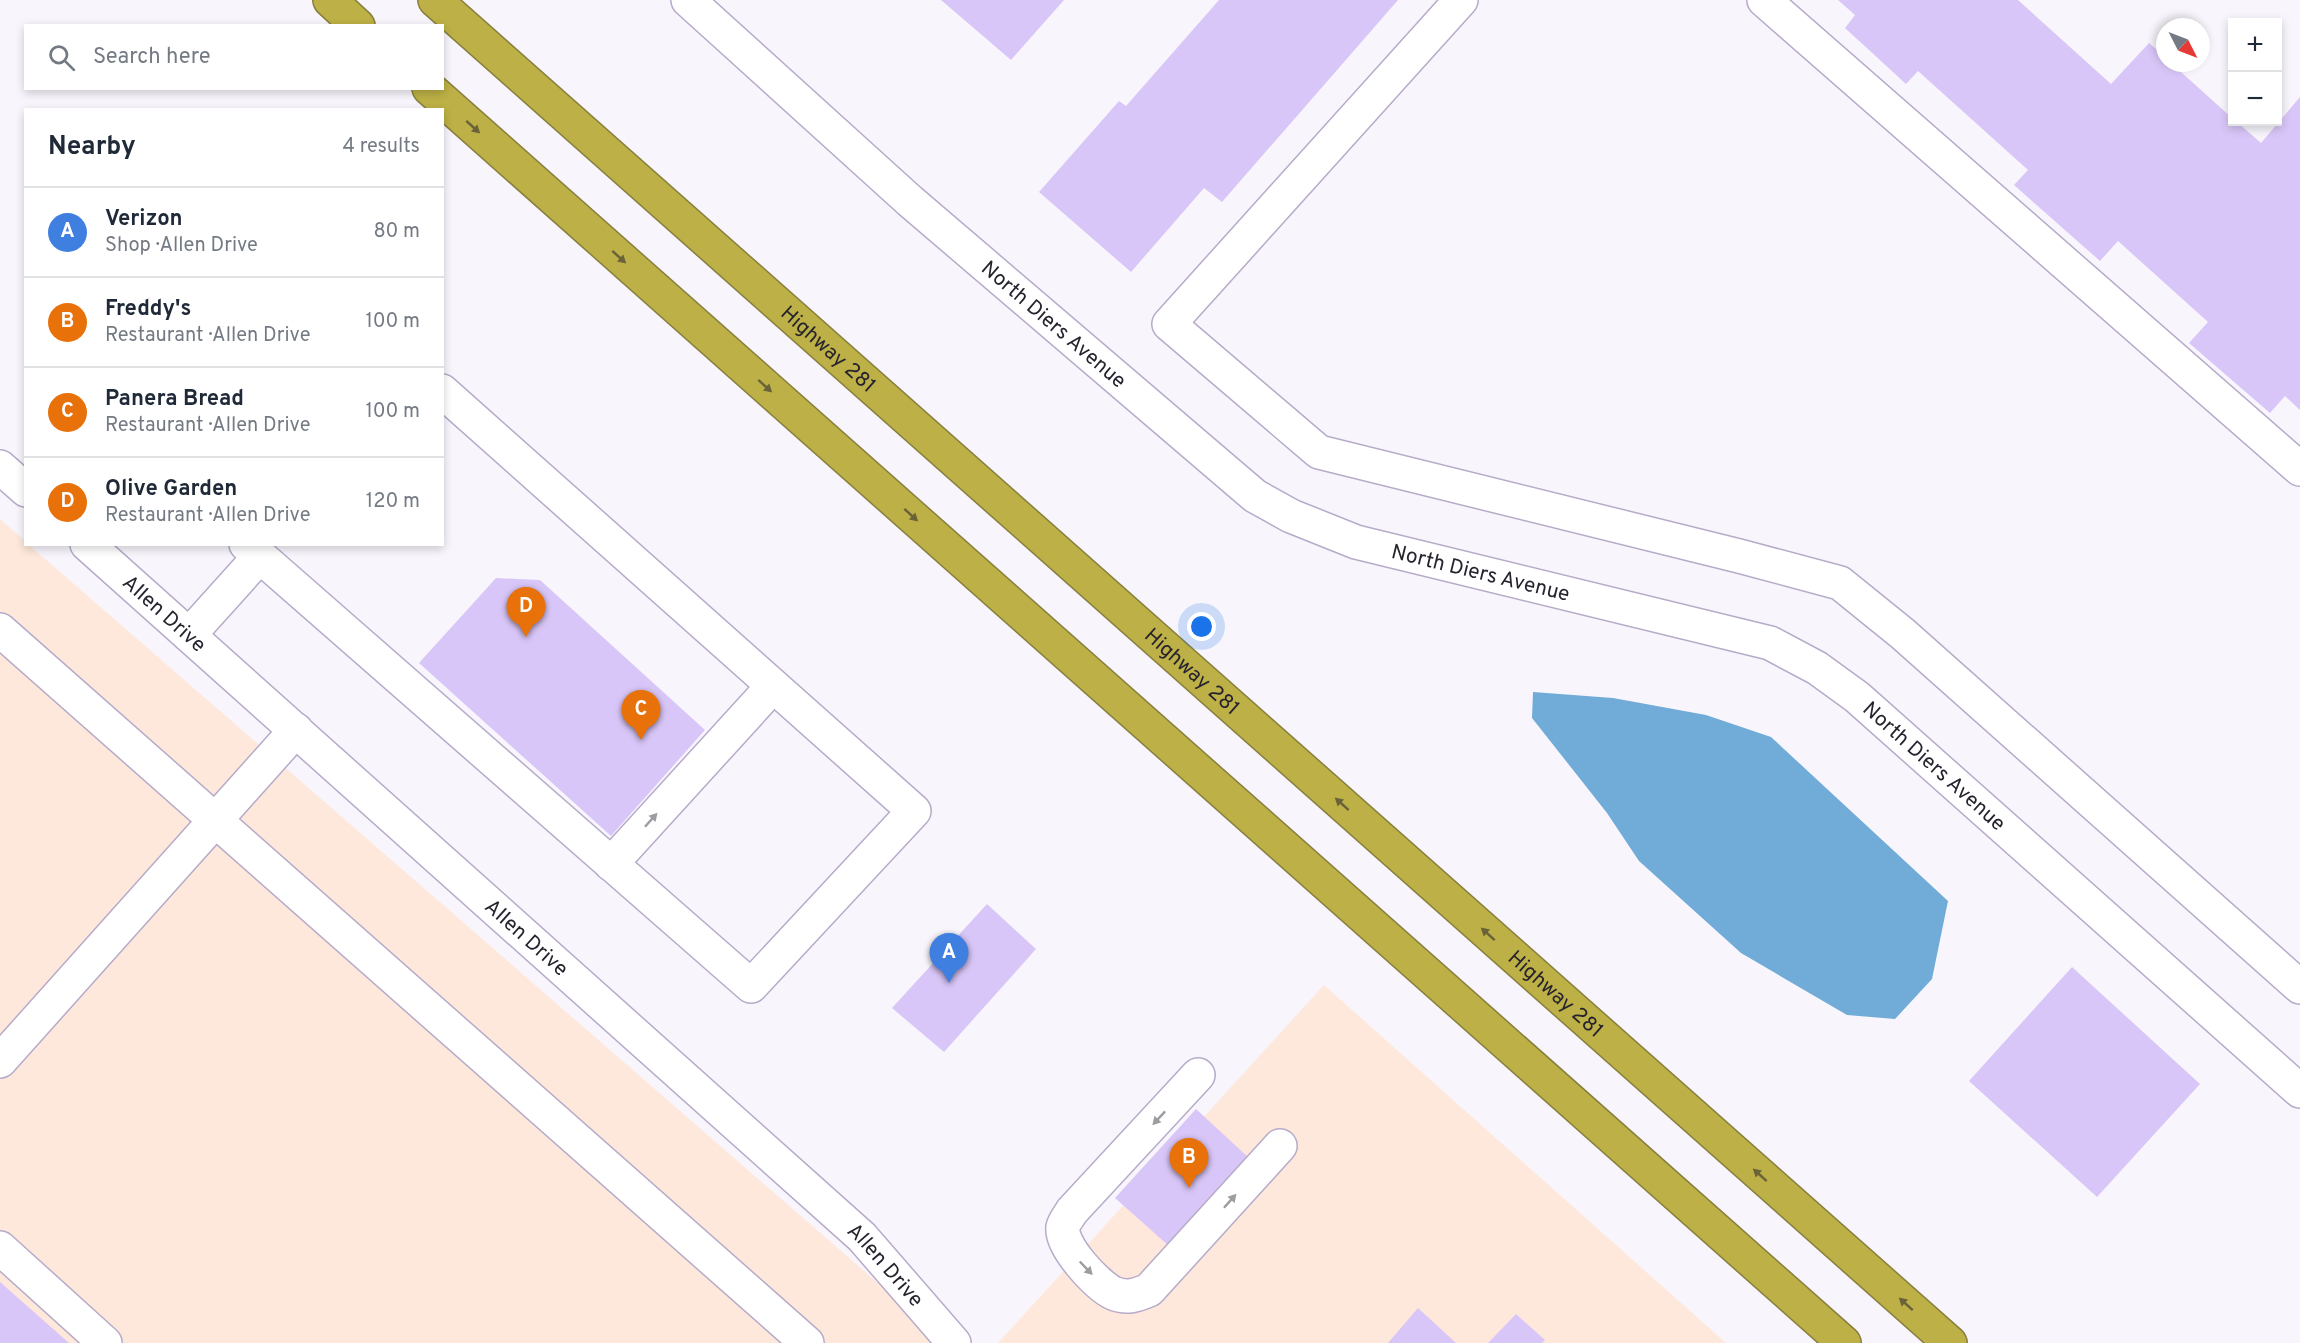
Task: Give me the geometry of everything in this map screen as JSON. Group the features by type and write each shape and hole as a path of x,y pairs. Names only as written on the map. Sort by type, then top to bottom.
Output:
{"highway":[{"path":"330,0 356,24"},
{"name":"Highway 281","path":"435,0 1950,1343"},
{"path":"431,90 1844,1343"}],"street":[{"name":"North Diers Avenue","path":"688,0 910,201 1255,496 1291,516 1356,542 1770,643 1817,668 1865,704 2300,1091"},
{"path":"1461,0 1169,324 1319,452 1840,583 1903,634 2300,987"},
{"path":"1764,0 2300,469"},
{"path":"189,635 253,550 752,986 914,811 444,393"},
{"path":"0,467 24,488"},
{"name":"Allen Drive","path":"89,546 862,1238 954,1343"},
{"path":"0,630 807,1343"},
{"path":"611,864 773,686"},
{"path":"0,1061 296,730"},
{"path":"1198,1075 1072,1211 1063,1227 1064,1242 1085,1269 1113,1292 1132,1297 1149,1290 1280,1146"},
{"path":"0,1248 105,1343"}],"shaded area":[{"path":"0,519 24,540 24,546 30,546 947,1343 0,1343"},
{"path":"1324,985 1726,1343 998,1343"}],"water":[{"path":"1533,692 1613,698 1706,715 1771,737 1948,901 1932,979 1895,1019 1847,1015 1741,953 1639,861 1607,813 1532,718"}],"building":[{"path":"941,0 1064,0 1011,60"},
{"path":"1219,0 1398,0 1222,202 1204,188 1131,272 1039,192 1119,101 1126,106"},
{"path":"1838,0 2018,0 2111,84 2149,43 2156,49 2156,72 2181,72 2228,114 2228,126 2242,126 2261,143 2275,126 2282,126 2282,118 2300,97 2300,410 2285,396 2270,413 2189,343 2208,322 2118,241 2100,261 2014,185 2028,170 1918,71 1906,84 1845,28 1855,15"},
{"path":"496,578 540,580 705,730 611,836 419,663"},
{"path":"987,904 1036,949 944,1052 892,1008"},
{"path":"2072,967 2200,1084 2097,1197 1969,1081"},
{"path":"1196,1109 1249,1158 1169,1246 1115,1198"},
{"path":"0,1282 69,1343 0,1343"},
{"path":"1418,1308 1456,1343 1388,1343"},
{"path":"1516,1314 1545,1340 1542,1343 1488,1343"}],"place":[{"name":"Olive Garden","path":"526,637"},
{"name":"Panera Bread","path":"641,740"},
{"name":"Verizon","path":"949,983"},
{"name":"Freddy's","path":"1189,1188"}]}
